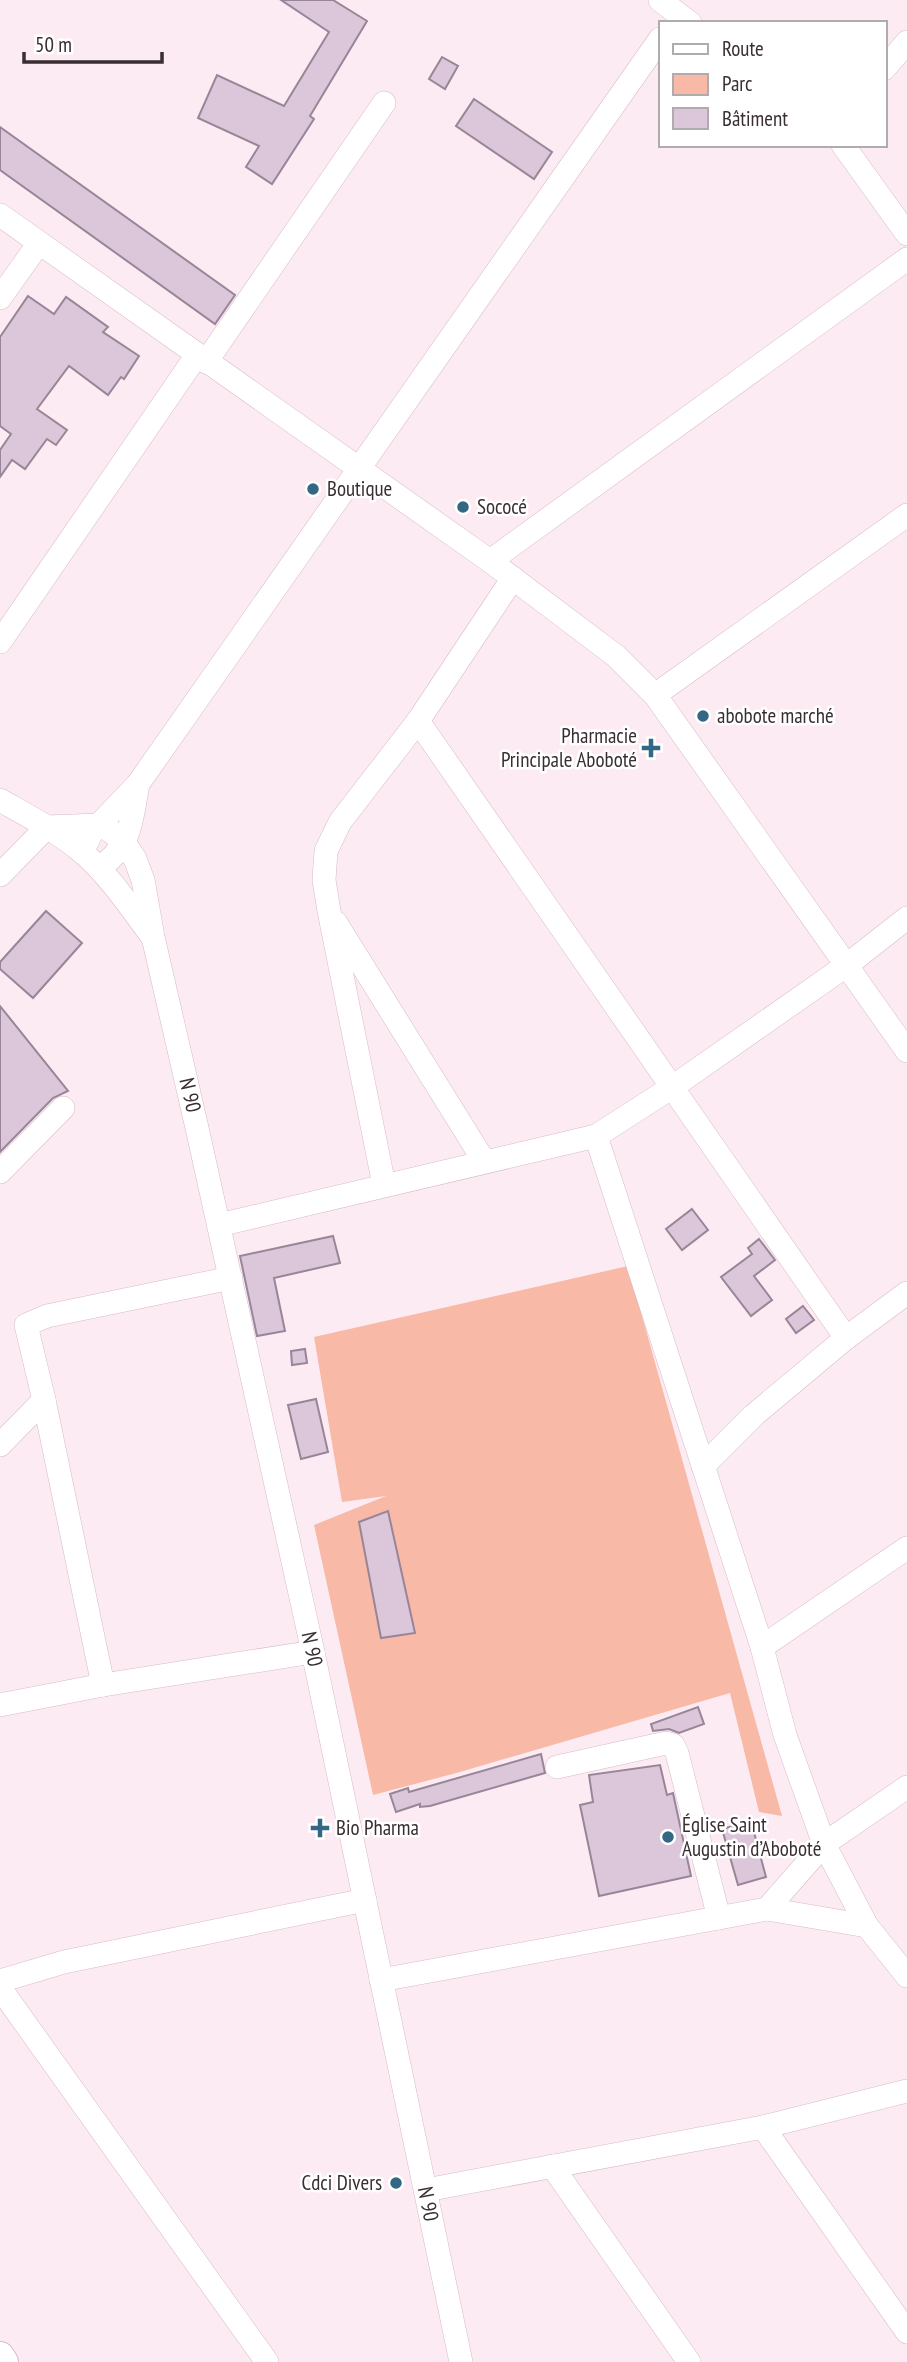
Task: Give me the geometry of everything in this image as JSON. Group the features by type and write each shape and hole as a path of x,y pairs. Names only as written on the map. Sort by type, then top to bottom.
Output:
{"main road":[{"path":"0,2356 4,2362"}],"street":[{"path":"82,852 87,839 138,784 659,40"},
{"path":"886,67 907,42"},
{"path":"0,642 384,103"},
{"path":"844,147 907,234"},
{"path":"0,215 490,561 616,656 655,695 907,1051"},
{"path":"0,298 39,243"},
{"path":"490,561 907,259"},
{"path":"655,695 907,515"},
{"path":"384,1185 329,911 324,880 326,851 340,822 418,721 513,578"},
{"path":"418,721 674,1086 846,1338"},
{"path":"99,868 125,844 138,784"},
{"name":"N 90","path":"0,800 47,827 82,852 99,868 153,937"},
{"path":"0,875 47,827 100,825"},
{"name":"N 90","path":"100,825 113,832 125,844 135,859 143,880 153,937 313,1652 461,2362"},
{"path":"329,911 484,1161"},
{"path":"219,1225 596,1136 674,1086 847,965 907,918"},
{"path":"0,1172 63,1108"},
{"path":"596,1136 762,1647 785,1735 824,1844 867,1926 907,1976"},
{"path":"103,1685 26,1325 47,1316 231,1278"},
{"path":"703,1466 754,1415 846,1338 907,1293"},
{"path":"0,1445 44,1400"},
{"path":"762,1647 907,1548"},
{"path":"0,1705 103,1685 313,1652"},
{"path":"557,1767 666,1743 673,1745 719,1918"},
{"path":"767,1909 824,1844 907,1787"},
{"path":"0,1981 64,1962 365,1900"},
{"path":"381,1980 767,1909 867,1926"},
{"path":"0,1988 267,2362"},
{"path":"426,2190 763,2127 907,2091"},
{"path":"763,2127 907,2332"},
{"path":"552,2166 689,2362"}],"green space":[{"path":"628,1266 782,1816 759,1812 730,1693 373,1795 314,1525 386,1496 342,1502 314,1337"}],"building":[{"path":"281,0 333,0 367,21 310,116 314,119 272,184 246,167 259,146 198,118 217,75 284,106 329,32"},
{"path":"442,57 458,66 445,89 429,79"},
{"path":"474,99 552,152 534,179 456,126"},
{"path":"0,127 235,295 215,324 0,170"},
{"path":"28,296 54,314 66,297 108,327 103,332 139,356 124,379 121,377 108,395 69,366 37,409 67,430 56,445 47,439 25,469 12,460 0,477 0,450 11,434 0,426 0,337"},
{"path":"46,911 82,943 33,998 0,969 0,962"},
{"path":"0,1006 68,1091 53,1098 0,1152"},
{"path":"692,1209 708,1230 682,1250 666,1229"},
{"path":"333,1236 340,1263 274,1278 285,1331 257,1336 240,1256"},
{"path":"759,1239 775,1260 754,1276 772,1300 751,1316 721,1277 752,1254 748,1248"},
{"path":"803,1306 814,1320 796,1333 786,1319"},
{"path":"305,1349 307,1363 292,1365 291,1351"},
{"path":"316,1399 328,1452 301,1459 288,1405"},
{"path":"388,1511 415,1633 381,1638 359,1522"},
{"path":"698,1707 704,1724 679,1733 669,1729 653,1731 651,1724"},
{"path":"541,1754 545,1773 430,1806 420,1807 420,1804 396,1812 390,1794 408,1788 409,1792"},
{"path":"660,1765 667,1795 673,1793 691,1876 599,1896 580,1805 593,1802 589,1775"},
{"path":"751,1821 766,1877 738,1885 722,1829"}],"place":[{"name":"Boutique","path":"313,489"},
{"name":"Sococé","path":"463,507"},
{"name":"abobote marché","path":"703,716"},
{"name":"Pharmacie Principale Aboboté","path":"651,748"},
{"name":"Bio Pharma","path":"320,1828"},
{"name":"Église Saint Augustin d’Aboboté","path":"668,1837"},
{"name":"Cdci Divers","path":"396,2183"}]}
